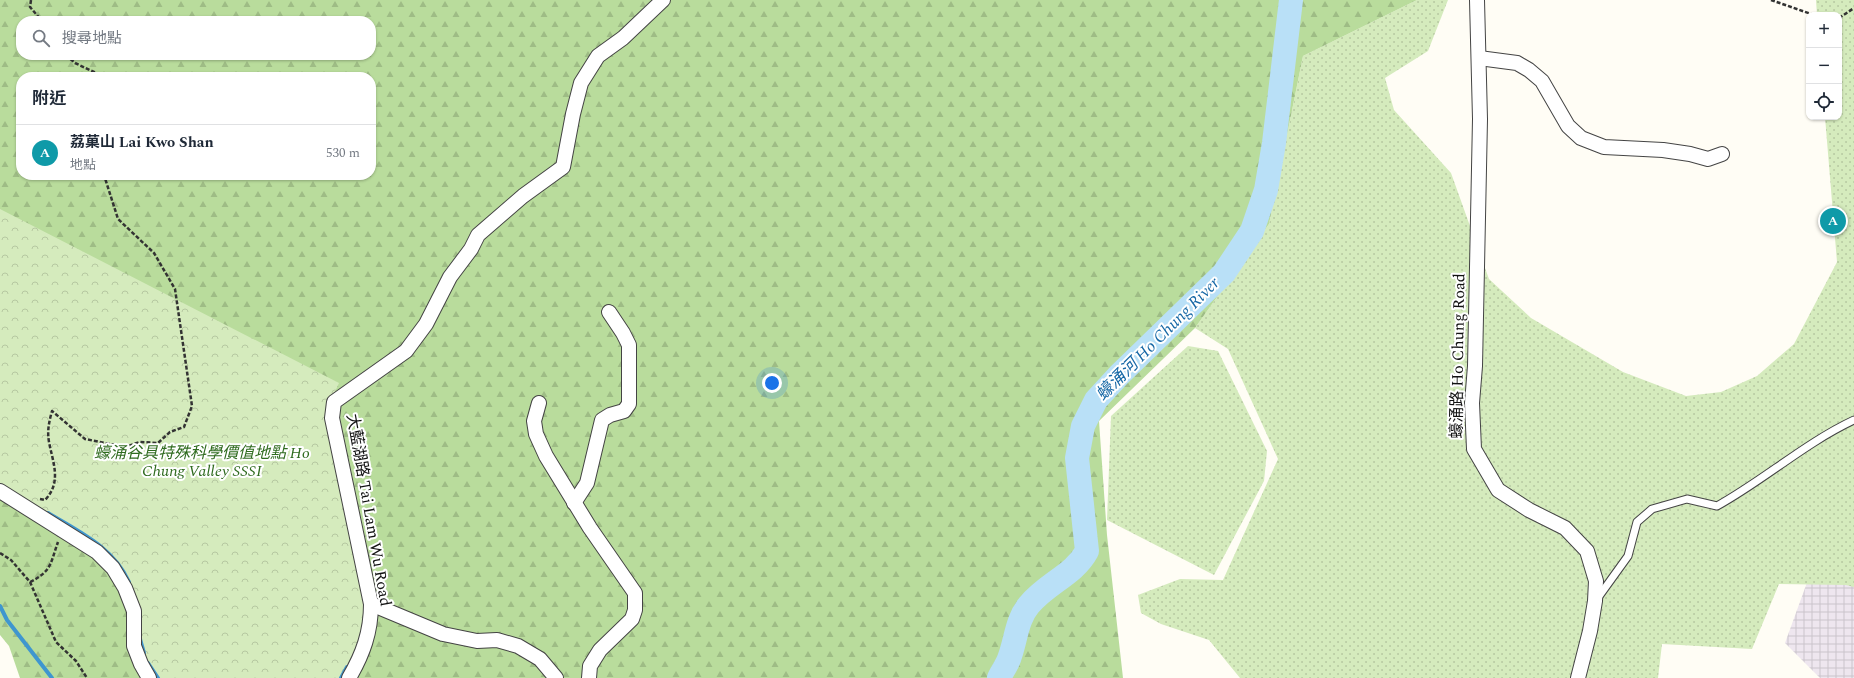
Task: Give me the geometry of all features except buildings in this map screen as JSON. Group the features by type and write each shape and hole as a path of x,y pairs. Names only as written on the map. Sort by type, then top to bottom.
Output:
{"street":[{"name":"大藍湖路 Tai Lam Wu Road","path":"348,678 358,661 367,638 371,619 371,604 332,418 334,402 406,351 426,324 450,277 471,249 478,235 523,196 563,167 573,114 581,83 585,76 598,56 623,38 663,0"},
{"name":"蠔涌路 Ho Chung Road","path":"1477,0 1480,127 1475,366 1472,403 1474,449 1498,490 1529,510 1564,528 1588,551 1596,580 1595,601 1590,630 1578,678"},
{"path":"1478,58 1516,63 1529,70 1542,81 1568,126 1582,138 1604,147 1663,150 1690,154 1708,159 1722,154"},
{"path":"574,503 587,483 602,420 610,415 624,412 628,404 629,345 609,312"},
{"path":"539,403 534,421 536,434 546,456 574,503 635,593 635,610 632,619 600,650 590,666 589,678"},
{"path":"0,491 97,552 113,568 125,588 134,611 134,646 140,664 149,678"},
{"path":"371,604 442,634 477,641 497,640 518,646 540,659 556,678"}],"lane":[{"path":"1595,601 1628,556 1637,522 1652,509 1687,499 1717,506 1744,491 1774,468 1830,431 1854,420"}],"path":[{"path":"31,0 30,7 38,16"},
{"path":"1771,0 1806,12"},
{"path":"1842,16 1854,8"},
{"path":"72,60 94,72"},
{"path":"36,499 45,500 52,493 56,473 48,442 48,424 52,411 85,439 125,447 140,442 158,443 170,432 184,427 192,406 175,289 154,253 118,219 106,180"},
{"path":"30,582 44,575 49,569 62,530"},
{"path":"0,553 11,560 30,582 56,642 76,660 87,678"}],"shaded area":[{"path":"1821,544 1854,569 1854,678 1820,678 1785,643"}],"green space":[{"path":"0,0 1417,0 1303,56 1269,224 1195,328 1099,421 1107,535 1123,678 20,678 9,646 0,635"},
{"path":"1417,0 1448,0 1428,51 1385,78 1394,110 1451,173 1489,279 1531,318 1623,372 1686,396 1721,392 1757,376 1794,344 1837,262 1825,120 1842,120 1842,12 1817,12 1816,0 1854,0 1854,587 1846,585 1779,584 1752,649 1662,644 1658,678 1240,678 1209,640 1161,624 1141,613 1138,595 1180,579 1223,580 1278,459 1228,349 1195,328 1269,224 1303,56"},
{"name":"蠔涌谷具特殊科學價值地點 Ho Chung Valley SSSI","path":"0,209 339,383 333,396 367,597 363,641 344,678 154,678 145,668 117,567 0,487"},
{"path":"1188,346 1218,351 1267,451 1264,481 1214,575 1107,520 1111,416"}],"waterway":[{"name":"蠔涌河 Ho Chung River","path":"999,678 1009,659 1019,623 1029,605 1036,597 1068,573 1082,559 1087,551 1077,458 1083,426 1096,400 1119,375 1224,273 1252,231 1266,190 1274,143 1291,0"},
{"path":"48,513 83,534 105,550 114,559 129,582"},
{"path":"0,606 7,620 52,678"},
{"path":"140,639 144,653"},
{"path":"148,663 158,678"},
{"path":"341,678 347,667"}],"place":[{"name":"荔菓山 Lai Kwo Shan","path":"1833,221"}]}
